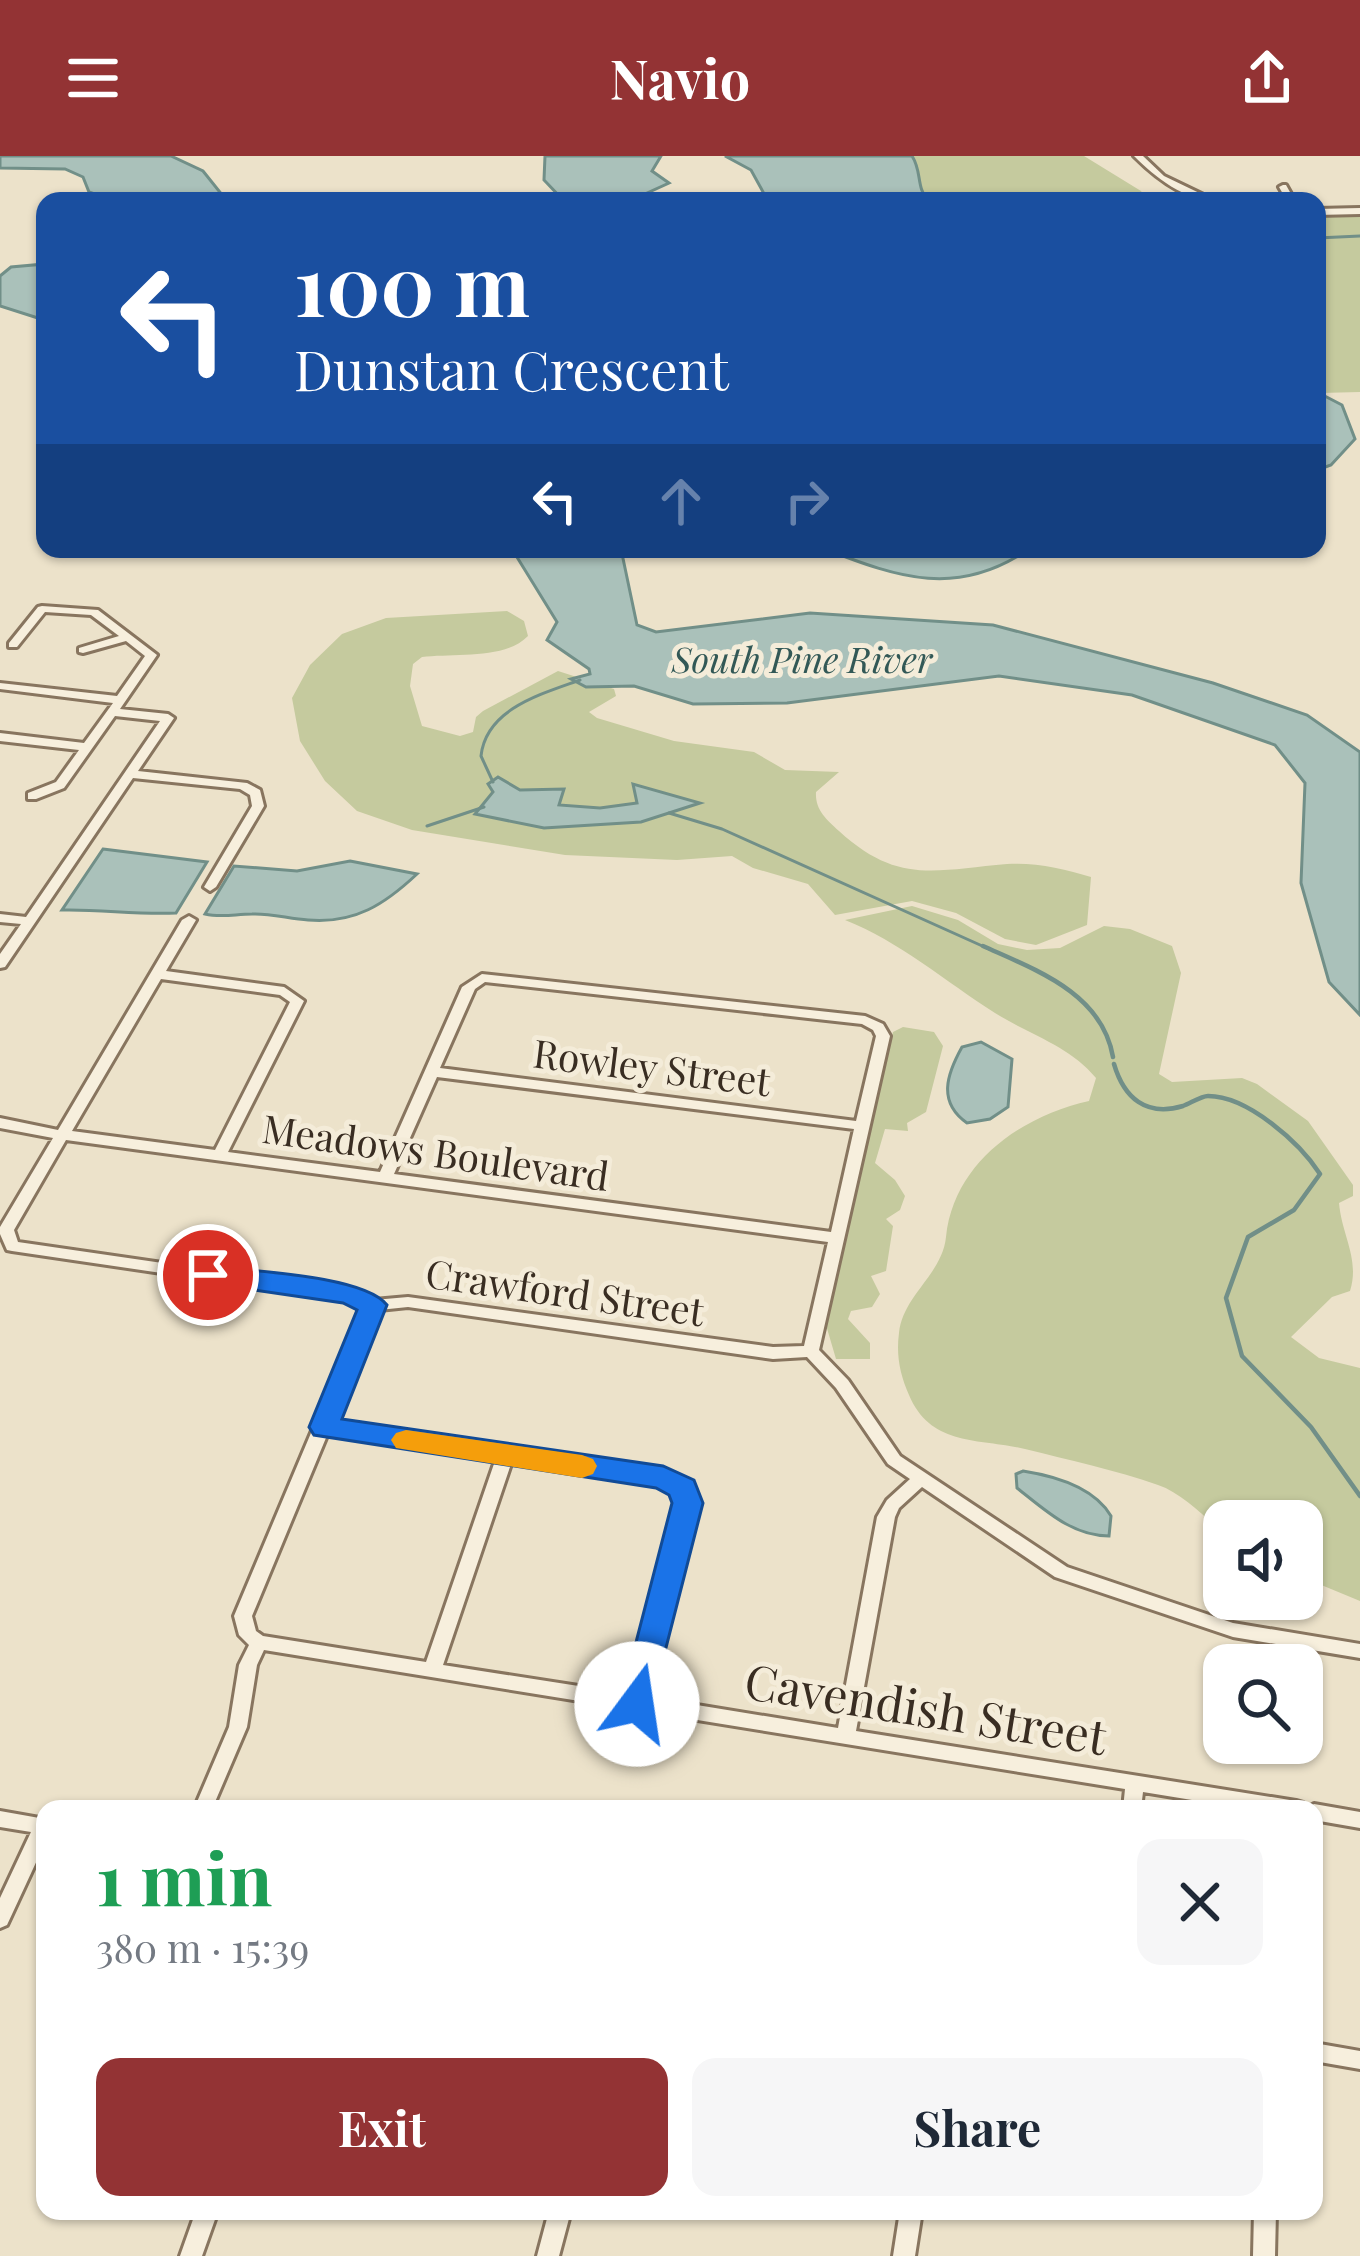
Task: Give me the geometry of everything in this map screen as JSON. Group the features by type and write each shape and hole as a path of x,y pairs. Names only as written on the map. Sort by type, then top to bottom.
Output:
{"street":[{"path":"1138,156 1161,178 1193,192"},
{"path":"1282,187 1285,192"},
{"path":"1326,212 1360,211"},
{"path":"50,607 61,591"},
{"path":"13,645 42,609 50,607 94,612 151,655 59,785 32,796"},
{"path":"82,650 128,637"},
{"path":"0,686 168,718 0,964"},
{"path":"0,737 86,747"},
{"path":"130,774 242,787 256,793 259,806 210,887"},
{"path":"0,918 29,921"},
{"path":"62,1135 189,920"},
{"path":"157,974 284,991 297,1001 219,1156"},
{"path":"386,1178 469,986 489,976 865,1020 883,1036 812,1351 842,1384 885,1450 921,1479 1087,1585 1232,1630 1360,1651"},
{"name":"Rowley Street","path":"434,1072 862,1126"},
{"name":"Meadows Boulevard","path":"0,1123 836,1238"},
{"name":"Meadows Boulevard","path":"0,1132 27,1130"},
{"name":"Crawford Street","path":"62,1135 6,1230 12,1246 348,1294 373,1305 408,1303 773,1353 812,1351"},
{"path":"207,1800 238,1727 248,1665 259,1642 243,1627 243,1616 373,1305"},
{"path":"324,1427 663,1478 683,1488 687,1503 637,1704"},
{"path":"431,1671 505,1456"},
{"path":"846,1736 886,1517 893,1504 921,1479"},
{"name":"Cavendish Street","path":"259,1642 1242,1800"},
{"path":"1133,1800 1135,1782"},
{"path":"1323,1814 1360,1820"},
{"path":"0,1819 36,1826"},
{"path":"0,1919 36,1844"},
{"path":"1323,2054 1360,2060"},
{"path":"190,2256 204,2220"},
{"path":"548,2256 558,2220"},
{"path":"904,2256 910,2220"},
{"path":"1264,2256 1265,2220"}],"green space":[{"path":"912,156 1084,156 1142,192 923,192"},
{"path":"1360,214 1360,392 1326,393 1326,215"},
{"path":"507,611 524,621 528,636 518,644 493,652 422,657 413,664 410,686 422,726 460,736 473,732 476,717 483,711 558,671 614,689 616,696 589,712 597,718 674,741 754,752 785,770 839,772 816,792 819,809 839,831 880,860 918,870 1028,864 1091,877 1087,925 1036,945 1005,939 956,913 912,901 835,915 808,884 753,868 732,856 677,860 565,855 412,830 357,811 325,781 300,741 292,698 310,665 342,634 386,618"},
{"path":"912,906 958,920 998,944 1027,950 1060,948 1104,926 1130,929 1172,946 1181,973 1159,1074 1172,1082 1242,1078 1308,1121 1353,1185 1353,1196 1339,1203 1353,1279 1350,1291 1332,1297 1291,1337 1319,1358 1360,1368 1360,1601 1323,1586 1323,1500 1203,1500 1203,1515 1158,1485 1025,1449 958,1437 930,1424 918,1412 901,1372 899,1333 907,1307 938,1263 962,1186 995,1146 1016,1131 1089,1101 1096,1078 1062,1049 845,920"},
{"path":"903,1027 934,1032 943,1046 926,1112 907,1123 908,1131 885,1129 875,1163 905,1196 900,1210 886,1219 893,1226 886,1271 871,1276 880,1294 872,1307 851,1311 848,1319 870,1343 870,1359 836,1359 826,1325 893,1032"}],"water":[{"path":"0,156 171,156 203,171 220,192 89,192 83,177 65,169 0,168"},
{"path":"545,156 661,156 652,171 669,183 649,192 555,192 544,180"},
{"path":"725,156 912,156 923,192 763,192 751,170"},
{"path":"36,265 36,317 0,306 0,276 11,267"},
{"path":"1326,397 1342,405 1355,439 1326,467"},
{"name":"South Pine River","path":"518,558 623,558 637,625 656,632 810,613 993,625 1213,683 1307,715 1360,752 1360,1015 1329,982 1301,883 1305,783 1275,745 1132,695 999,676 787,703 693,704 634,686 586,687 571,679 590,674 589,669 547,640 557,622"},
{"path":"850,558 1013,558 978,574 953,578 903,575"},
{"path":"498,777 520,790 564,789 559,805 600,808 637,803 633,784 700,803 641,822 544,828 475,814 493,792 488,784"},
{"path":"103,849 207,862 176,913 62,910"},
{"path":"350,861 417,874 381,903 340,919 205,914 234,866 297,871"},
{"path":"981,1042 1012,1059 1008,1107 990,1119 967,1123 951,1106 949,1077 962,1047"},
{"path":"1023,1471 1060,1480 1095,1497 1111,1516 1109,1536 1083,1532 1049,1513 1017,1488 1016,1474"}],"waterway":[{"path":"1326,238 1360,236"},
{"path":"493,782 481,756 493,726 518,706 580,680"},
{"path":"427,826 484,807"},
{"path":"669,813 722,829 989,949"},
{"path":"983,946 1045,975 1081,1000 1096,1016 1113,1057"},
{"path":"1114,1064 1130,1095 1148,1107 1170,1109 1208,1096 1240,1104 1286,1136 1320,1174 1294,1210 1248,1237 1226,1298 1242,1356 1311,1427 1360,1496"}],"slow traffic":[{"path":"406,1440 582,1466"}],"route":[{"path":"208,1275 348,1294 373,1305 324,1427 663,1478 683,1488 687,1503 637,1704"}]}
